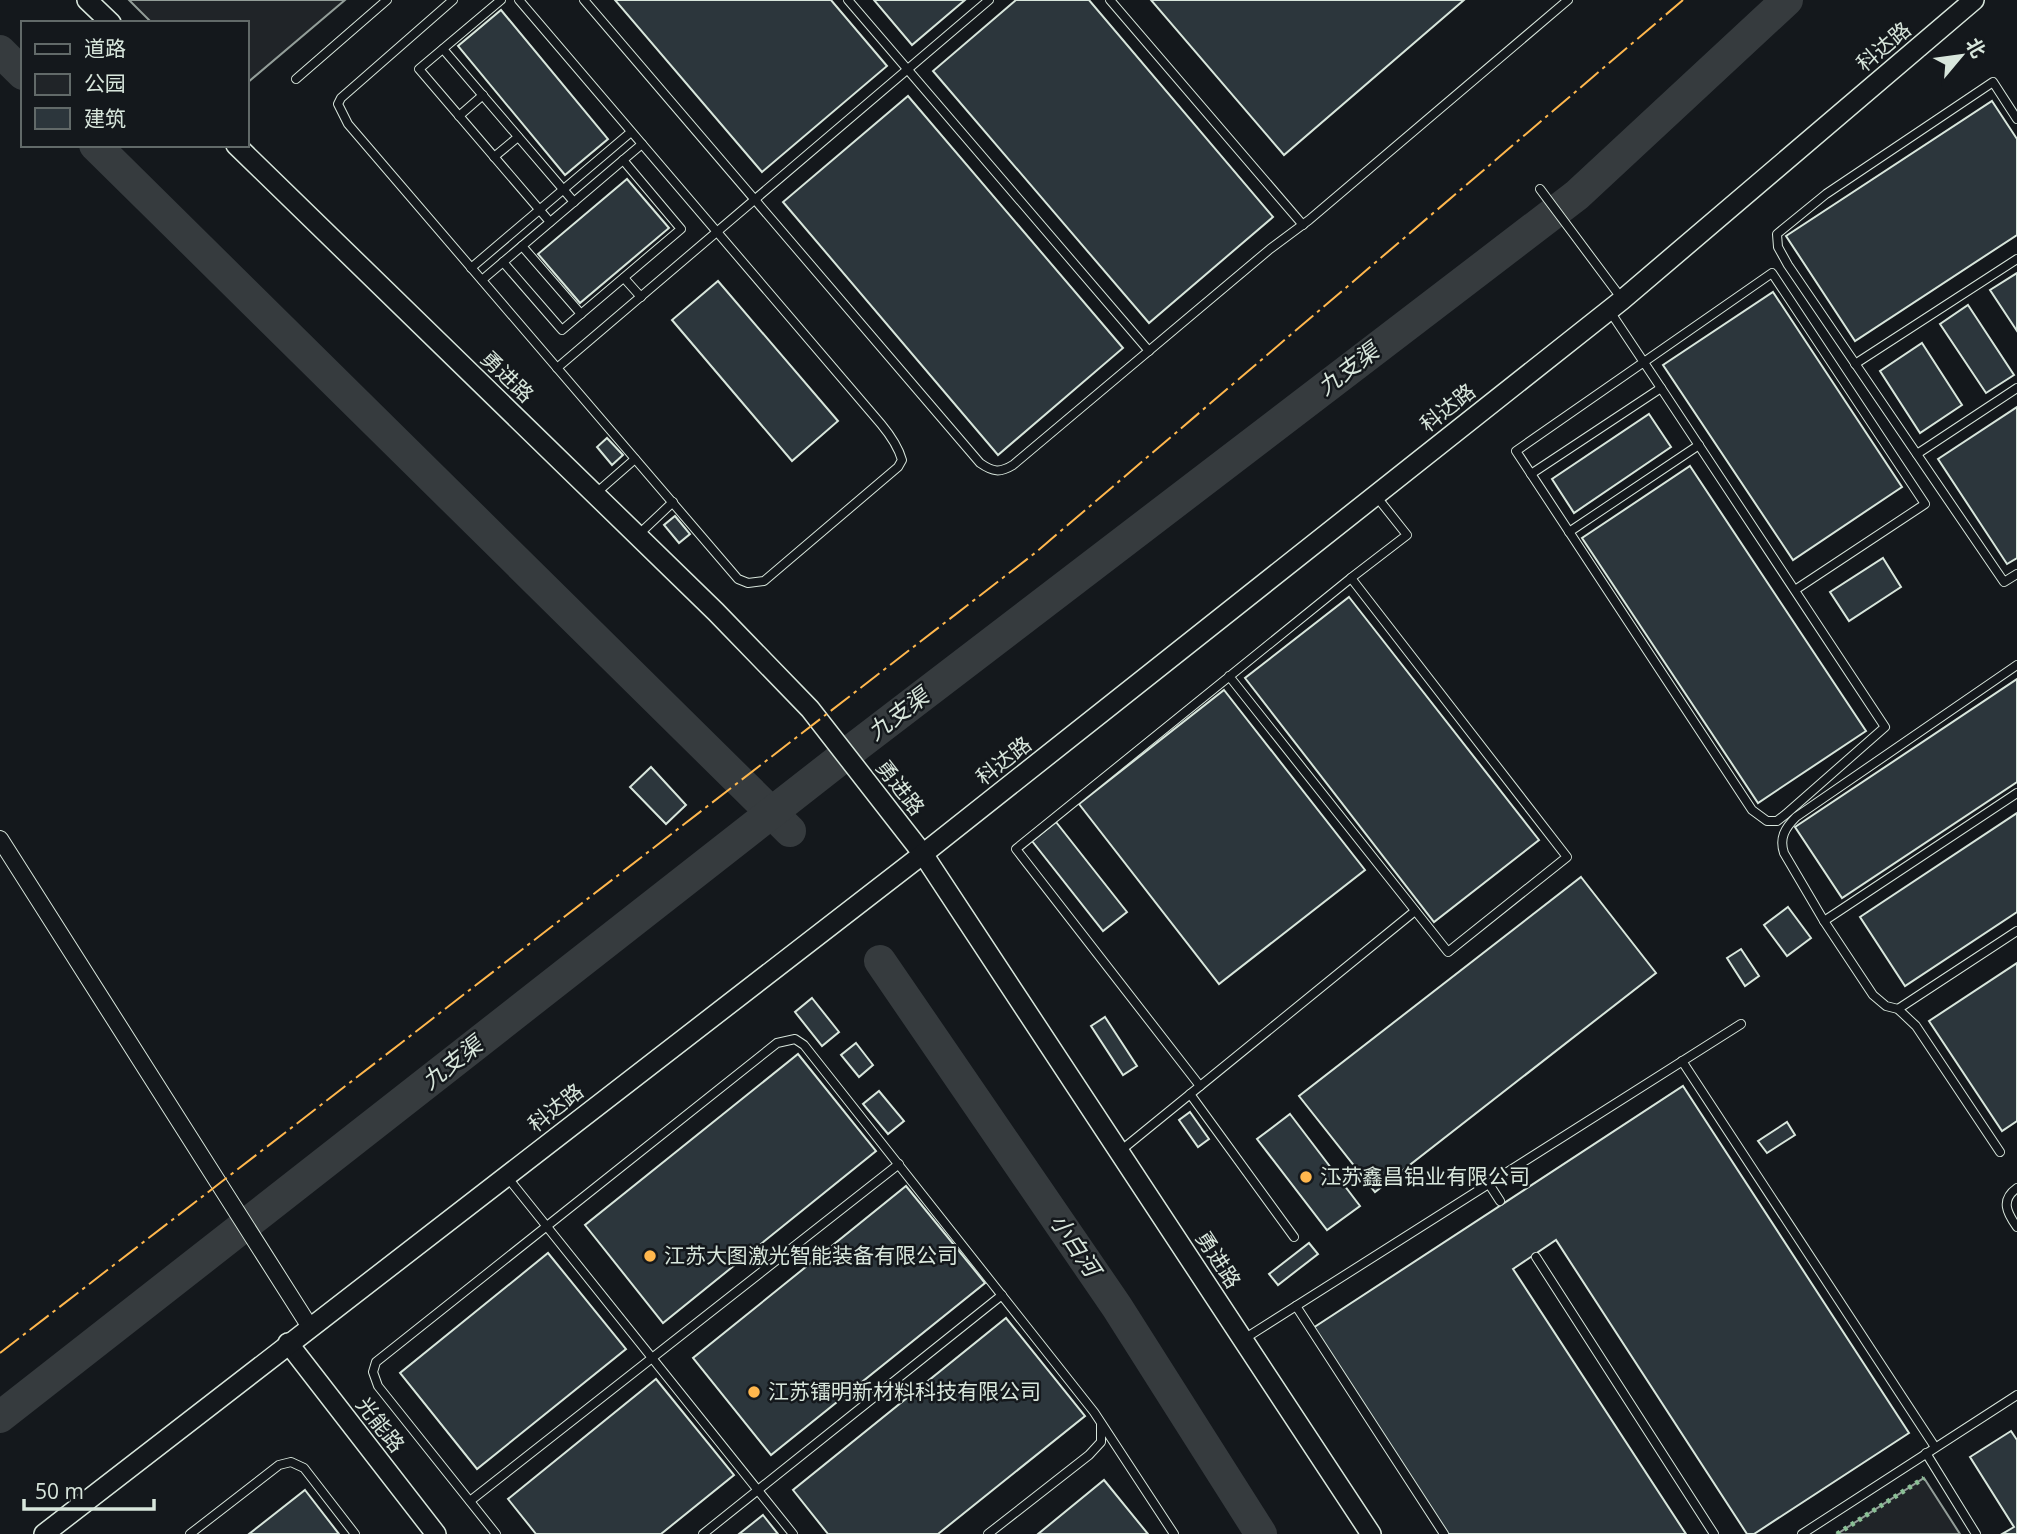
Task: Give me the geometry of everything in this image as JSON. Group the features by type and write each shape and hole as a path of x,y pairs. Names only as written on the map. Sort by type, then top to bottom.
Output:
{"street":[{"path":"87,0 108,21"},
{"name":"科达路","path":"44,1534 923,854 1616,305 1974,0"},
{"name":"勇进路","path":"238,147 716,612 810,709 923,854 1371,1534"},
{"path":"0,839 310,1326"},
{"name":"光能路","path":"288,1343 436,1534"}],"lane":[{"path":"296,79 387,0"},
{"path":"453,0 348,91 338,104 348,124 738,579 755,584 771,576 898,467 902,460 895,442 519,0"},
{"path":"500,0 419,69 550,222"},
{"path":"584,0 980,463 990,470 1002,472 1303,225 1568,0"},
{"path":"848,0 1149,351"},
{"path":"557,368 989,0"},
{"path":"1110,0 1303,225"},
{"path":"443,49 574,202"},
{"path":"2017,119 1993,82 1826,194 1777,234 1778,247 1788,265 2004,582 2017,574"},
{"path":"459,116 483,95"},
{"path":"471,268 631,132"},
{"path":"494,157 518,136"},
{"path":"482,281 642,144"},
{"path":"503,262 562,330 624,278 681,229 623,160"},
{"path":"1540,189 1595,262 1643,361 1885,727 1786,814 1777,821 1767,821 1752,810 1516,451 1643,361 1772,273 1925,503 1795,590"},
{"path":"522,246 581,314"},
{"path":"1855,364 2017,259"},
{"path":"624,278 641,297"},
{"path":"1531,474 1661,388"},
{"path":"1917,454 2017,388"},
{"path":"1569,532 1699,445"},
{"path":"595,495 635,458"},
{"path":"1200,1086 1016,849 1406,535 1375,495"},
{"path":"637,536 673,502"},
{"path":"1229,676 1448,952 1567,857 1351,578"},
{"path":"2000,1152 1916,1026 1898,1009 1886,1006 1873,995 1824,921 1781,844 1786,826 2017,665"},
{"path":"1824,921 2017,793"},
{"path":"1119,1152 1415,911"},
{"path":"1898,1009 2017,931"},
{"path":"1243,1340 1741,1024"},
{"path":"496,1534 377,1386 373,1372 376,1362 777,1043 787,1039 795,1039 804,1045 1094,1412 1174,1534"},
{"path":"1682,1061 1936,1447"},
{"path":"1190,1094 1294,1237"},
{"path":"470,1502 899,1164"},
{"path":"506,1175 793,1534"},
{"path":"1489,1184 1500,1201"},
{"path":"2017,1188 2007,1198 2005,1205 2008,1215 2017,1227"},
{"path":"1536,1257 1714,1534"},
{"path":"703,1534 1002,1295"},
{"path":"1296,1306 1444,1534"},
{"path":"1802,1534 2017,1395"},
{"path":"988,1534 1089,1455 1101,1442 1101,1424"},
{"path":"1926,1453 1976,1534"},
{"path":"190,1534 279,1465 291,1462 304,1468 355,1534"}],"green space":[{"path":"129,0 345,0 248,82 248,21 150,21"},
{"path":"1924,1478 1960,1534 1837,1534"}],"building":[{"path":"615,0 831,0 887,66 762,172"},
{"path":"874,0 965,0 912,45"},
{"path":"1016,0 1089,0 1273,217 1149,323 933,71"},
{"path":"1151,0 1464,0 1284,155"},
{"path":"501,10 608,139 565,175 458,46"},
{"path":"908,96 1123,348 998,455 783,202"},
{"path":"1992,101 2017,139 2017,235 1855,341 1786,236"},
{"path":"627,179 669,228 580,303 538,254"},
{"path":"2017,273 2017,331 1990,290"},
{"path":"718,281 838,421 792,461 672,320"},
{"path":"1773,292 1902,487 1793,560 1663,365"},
{"path":"1968,305 2014,375 1986,393 1940,324"},
{"path":"1922,343 1962,405 1920,433 1880,371"},
{"path":"2017,407 2017,558 2007,564 1938,459"},
{"path":"1649,414 1671,447 1574,513 1552,479"},
{"path":"607,438 623,455 612,465 597,447"},
{"path":"1690,466 1866,731 1758,803 1582,538"},
{"path":"675,516 690,534 679,543 664,525"},
{"path":"1883,558 1901,587 1849,621 1830,592"},
{"path":"1349,597 1539,840 1434,922 1245,678"},
{"path":"2017,679 2017,782 1842,898 1795,827"},
{"path":"1224,690 1365,870 1219,984 1079,804"},
{"path":"651,767 686,805 666,824 630,787"},
{"path":"2017,813 2017,912 1905,986 1860,917"},
{"path":"1056,822 1127,912 1103,931 1032,841"},
{"path":"1581,877 1656,973 1375,1192 1299,1096"},
{"path":"1788,907 1811,938 1787,956 1764,925"},
{"path":"1741,949 1759,976 1745,986 1727,958"},
{"path":"2017,963 2017,1121 2002,1131 1929,1021"},
{"path":"812,998 839,1032 822,1046 795,1012"},
{"path":"1105,1017 1137,1066 1123,1075 1091,1026"},
{"path":"856,1043 873,1065 859,1077 841,1055"},
{"path":"798,1054 876,1151 663,1323 585,1225"},
{"path":"1683,1086 1909,1433 1754,1534 1747,1534 1556,1240 1513,1269 1686,1534 1447,1534 1313,1328"},
{"path":"879,1091 904,1121 888,1134 863,1104"},
{"path":"1190,1112 1209,1139 1198,1147 1179,1120"},
{"path":"1290,1114 1360,1206 1327,1230 1257,1139"},
{"path":"1787,1122 1795,1135 1767,1153 1758,1141"},
{"path":"906,1186 985,1283 771,1455 693,1358"},
{"path":"1309,1243 1318,1254 1278,1285 1269,1274"},
{"path":"548,1253 626,1349 477,1469 400,1373"},
{"path":"1006,1318 1085,1416 938,1534 828,1534 793,1490"},
{"path":"656,1379 734,1475 661,1534 536,1534 508,1499"},
{"path":"2011,1431 2017,1440 2017,1534 2002,1534 2014,1527 1970,1457"},
{"path":"1104,1480 1148,1534 1038,1534"},
{"path":"305,1490 339,1534 249,1534"},
{"path":"763,1515 778,1534 739,1534"}],"waterway":[{"name":"九支渠","path":"0,1417 858,745 1577,195 1787,0"},
{"path":"0,51 21,72"},
{"path":"97,147 790,831"},
{"name":"小白河","path":"880,961 1117,1307 1261,1534"}],"hedge":[{"path":"1837,1534 1924,1478"}],"power":[{"path":"0,1353 1035,553 1683,0"}],"place":[{"name":"江苏鑫昌铝业有限公司","path":"1306,1177"},
{"name":"江苏大图激光智能装备有限公司","path":"650,1256"},
{"name":"江苏镭明新材料科技有限公司","path":"754,1392"}]}
